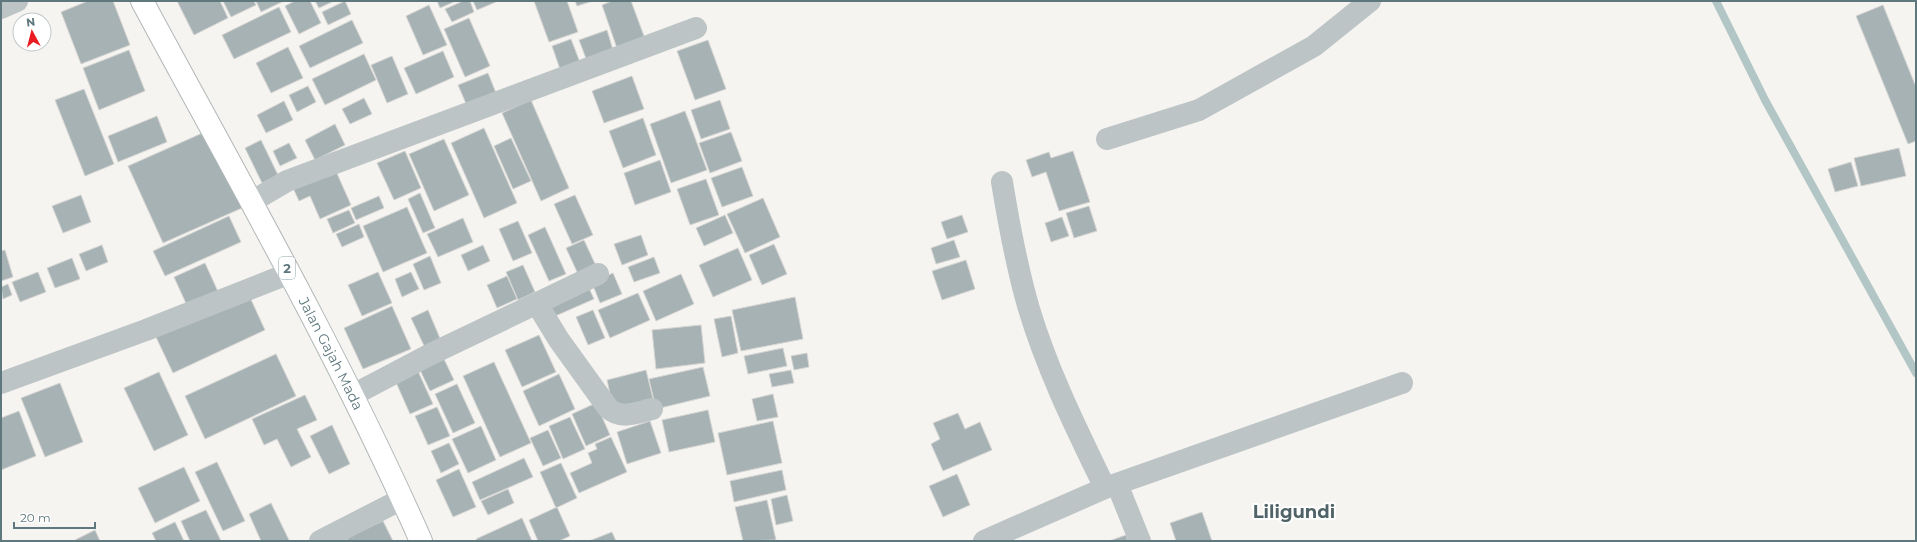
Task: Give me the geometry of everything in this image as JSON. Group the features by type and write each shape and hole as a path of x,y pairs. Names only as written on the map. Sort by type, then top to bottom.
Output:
{"highway":[{"name":"Jalan Gajah Mada","path":"142,1 290,273 353,395 421,541"}],"street":[{"path":"1,8 17,1"},
{"path":"1107,139 1199,110 1314,46 1370,1"},
{"path":"251,202 287,181 696,28"},
{"path":"1002,182 1017,264 1030,311 1052,376 1140,541"},
{"path":"1,383 146,330 290,273"},
{"path":"353,395 429,355 598,274"},
{"path":"537,304 559,340 608,408 613,412 624,415 652,409"},
{"path":"994,539 1111,486 1402,384"},
{"path":"320,541 402,499"}],"building":[{"path":"88,1 113,1 130,45 81,64 61,12"},
{"path":"177,1 220,1 228,18 194,35"},
{"path":"223,1 254,1 256,5 231,17"},
{"path":"256,1 284,1 261,12"},
{"path":"295,1 310,1 321,23 299,34 285,6"},
{"path":"315,1 334,1 319,8"},
{"path":"345,1 351,14 328,25 322,12"},
{"path":"437,1 456,1 440,8"},
{"path":"463,1 470,1 474,12 452,22 445,9"},
{"path":"473,1 495,1 496,2 477,10"},
{"path":"534,1 567,1 578,32 549,42"},
{"path":"575,1 593,1 577,6"},
{"path":"612,1 631,1 647,44 619,54 602,5"},
{"path":"429,5 447,45 423,55 406,16"},
{"path":"1883,5 1916,87 1916,141 1908,144 1856,16"},
{"path":"279,7 291,32 234,59 222,35"},
{"path":"469,18 490,66 465,77 444,29"},
{"path":"352,20 363,43 310,68 299,46"},
{"path":"607,30 613,50 587,61 579,40"},
{"path":"571,39 581,65 561,72 552,46"},
{"path":"708,40 726,89 695,100 677,51"},
{"path":"288,47 303,78 271,93 256,63"},
{"path":"129,50 145,91 99,110 83,68"},
{"path":"443,51 454,77 416,94 404,68"},
{"path":"364,54 376,80 325,105 312,79"},
{"path":"392,56 408,94 387,103 371,65"},
{"path":"488,73 496,93 467,106 458,85"},
{"path":"632,76 644,109 604,123 592,91"},
{"path":"308,86 316,102 297,112 289,95"},
{"path":"84,89 114,164 85,176 55,100"},
{"path":"364,98 372,114 350,124 342,109"},
{"path":"531,100 569,188 541,201 502,113"},
{"path":"720,100 730,129 701,139 691,110"},
{"path":"284,101 293,120 266,133 257,115"},
{"path":"685,111 707,170 671,183 650,124"},
{"path":"157,116 167,142 118,162 108,136"},
{"path":"643,118 656,155 623,168 609,131"},
{"path":"335,124 345,145 315,160 305,140"},
{"path":"484,128 517,203 484,218 451,143"},
{"path":"207,131 242,208 163,243 128,166"},
{"path":"731,132 742,161 710,173 699,143"},
{"path":"511,138 531,181 513,189 494,146"},
{"path":"444,139 469,195 434,211 409,154"},
{"path":"261,140 278,175 262,183 245,148"},
{"path":"289,143 297,158 280,166 273,151"},
{"path":"1899,148 1906,176 1861,186 1854,158"},
{"path":"405,151 421,188 394,200 377,163"},
{"path":"1073,151 1090,202 1059,211 1046,172 1032,177 1026,160 1049,152 1051,158"},
{"path":"660,160 671,192 635,205 624,173"},
{"path":"1851,162 1858,186 1835,192 1828,169"},
{"path":"742,167 753,196 722,207 711,178"},
{"path":"335,169 351,205 320,219 310,196 299,201 293,188"},
{"path":"706,179 719,215 690,225 677,189"},
{"path":"420,193 435,228 423,233 408,199"},
{"path":"81,195 91,222 63,233 52,206"},
{"path":"575,195 593,235 572,244 554,204"},
{"path":"379,196 384,208 356,220 351,208"},
{"path":"763,198 780,237 745,253 727,214"},
{"path":"1089,206 1097,231 1074,238 1066,213"},
{"path":"407,207 427,253 383,272 363,226"},
{"path":"349,210 355,223 333,233 327,219"},
{"path":"725,215 733,233 704,246 696,228"},
{"path":"962,215 968,232 947,239 941,222"},
{"path":"229,216 241,242 165,276 153,251"},
{"path":"1062,217 1069,236 1051,242 1045,223"},
{"path":"463,218 473,242 438,257 427,234"},
{"path":"518,221 532,253 513,261 499,229"},
{"path":"359,224 364,237 342,247 336,234"},
{"path":"545,227 566,274 549,281 528,235"},
{"path":"641,235 648,255 622,265 614,244"},
{"path":"584,240 596,266 578,274 566,248"},
{"path":"954,240 960,257 936,264 931,248"},
{"path":"774,244 787,274 762,285 749,255"},
{"path":"102,245 108,262 86,271 79,254"},
{"path":"483,245 490,261 468,271 461,255"},
{"path":"738,248 752,280 713,297 699,265"},
{"path":"5,250 13,277 1,281 1,251"},
{"path":"430,256 441,283 424,290 413,264"},
{"path":"654,257 660,273 634,282 628,267"},
{"path":"72,258 80,279 55,288 47,268"},
{"path":"966,260 975,289 942,300 932,271"},
{"path":"205,263 220,296 189,310 174,277"},
{"path":"523,265 535,292 518,300 506,272"},
{"path":"38,272 46,292 20,302 12,282"},
{"path":"378,272 392,303 362,316 348,285"},
{"path":"411,272 419,289 402,297 395,279"},
{"path":"613,273 622,294 600,303 592,283"},
{"path":"681,274 694,304 656,321 643,291"},
{"path":"507,276 517,299 497,308 487,285"},
{"path":"8,284 12,295 3,299 1,287"},
{"path":"588,286 594,299 553,317 547,304"},
{"path":"248,293 265,330 173,373 156,337"},
{"path":"638,293 650,320 610,338 598,310"},
{"path":"795,297 803,339 741,351 732,310"},
{"path":"392,306 411,349 363,369 344,328"},
{"path":"428,310 442,343 426,350 411,318"},
{"path":"593,310 605,338 588,345 576,317"},
{"path":"731,316 738,353 722,357 714,319"},
{"path":"701,325 705,363 656,369 652,330"},
{"path":"539,335 556,372 522,387 505,350"},
{"path":"783,348 787,366 748,374 744,356"},
{"path":"807,353 809,367 794,370 791,356"},
{"path":"276,354 296,396 205,439 185,396"},
{"path":"444,359 454,380 430,391 420,370"},
{"path":"494,362 531,443 500,457 463,376"},
{"path":"703,367 710,396 656,409 649,379"},
{"path":"417,369 433,404 410,414 395,380"},
{"path":"646,370 653,399 613,408 607,380"},
{"path":"791,370 794,383 772,387 769,374"},
{"path":"159,372 188,435 154,451 124,388"},
{"path":"559,374 575,409 539,426 523,391"},
{"path":"60,383 83,442 45,457 21,398"},
{"path":"457,384 475,423 453,433 435,394"},
{"path":"773,394 778,417 757,421 752,399"},
{"path":"305,395 317,420 297,429 311,457 291,467 277,439 264,445 252,419"},
{"path":"596,403 610,435 586,446 572,414"},
{"path":"437,407 450,436 428,445 415,416"},
{"path":"708,410 715,442 669,452 662,420"},
{"path":"19,411 36,456 1,470 1,418"},
{"path":"958,413 965,429 980,422 992,450 943,471 931,444 940,439 933,423"},
{"path":"570,417 585,449 563,459 549,426"},
{"path":"650,421 661,453 627,464 617,432"},
{"path":"773,421 782,463 727,475 718,433"},
{"path":"332,425 350,464 329,474 310,436"},
{"path":"481,426 496,460 468,473 452,439"},
{"path":"548,430 561,458 543,466 530,438"},
{"path":"611,437 627,472 579,493 570,473 592,463 588,453 597,449 595,444"},
{"path":"449,443 459,464 441,473 431,451"},
{"path":"524,458 533,477 480,500 472,482"},
{"path":"217,462 245,521 223,531 195,472"},
{"path":"561,463 577,498 556,508 540,472"},
{"path":"184,467 200,501 155,523 138,488"},
{"path":"459,469 476,507 453,517 436,480"},
{"path":"782,470 786,490 734,502 730,481"},
{"path":"957,474 970,505 943,517 929,486"},
{"path":"508,489 514,503 488,515 481,501"},
{"path":"787,495 793,521 776,525 771,499"},
{"path":"767,500 776,540 743,541 735,507"},
{"path":"271,503 289,540 261,541 249,514"},
{"path":"557,507 570,536 559,541 538,541 529,520"},
{"path":"206,510 221,541 190,541 181,521"},
{"path":"1202,512 1212,541 1176,541 1170,523"},
{"path":"522,518 532,541 477,541 476,539"},
{"path":"383,521 393,541 348,541 346,538"},
{"path":"175,522 184,541 156,541 152,533"},
{"path":"95,530 100,541 75,540"},
{"path":"612,532 616,541 589,541"},
{"path":"1126,535 1128,541 1109,541"}],"waterway":[{"path":"1716,1 1765,100 1916,373"}],"district":[{"name":"Liligundi","path":"1294,512"}]}
